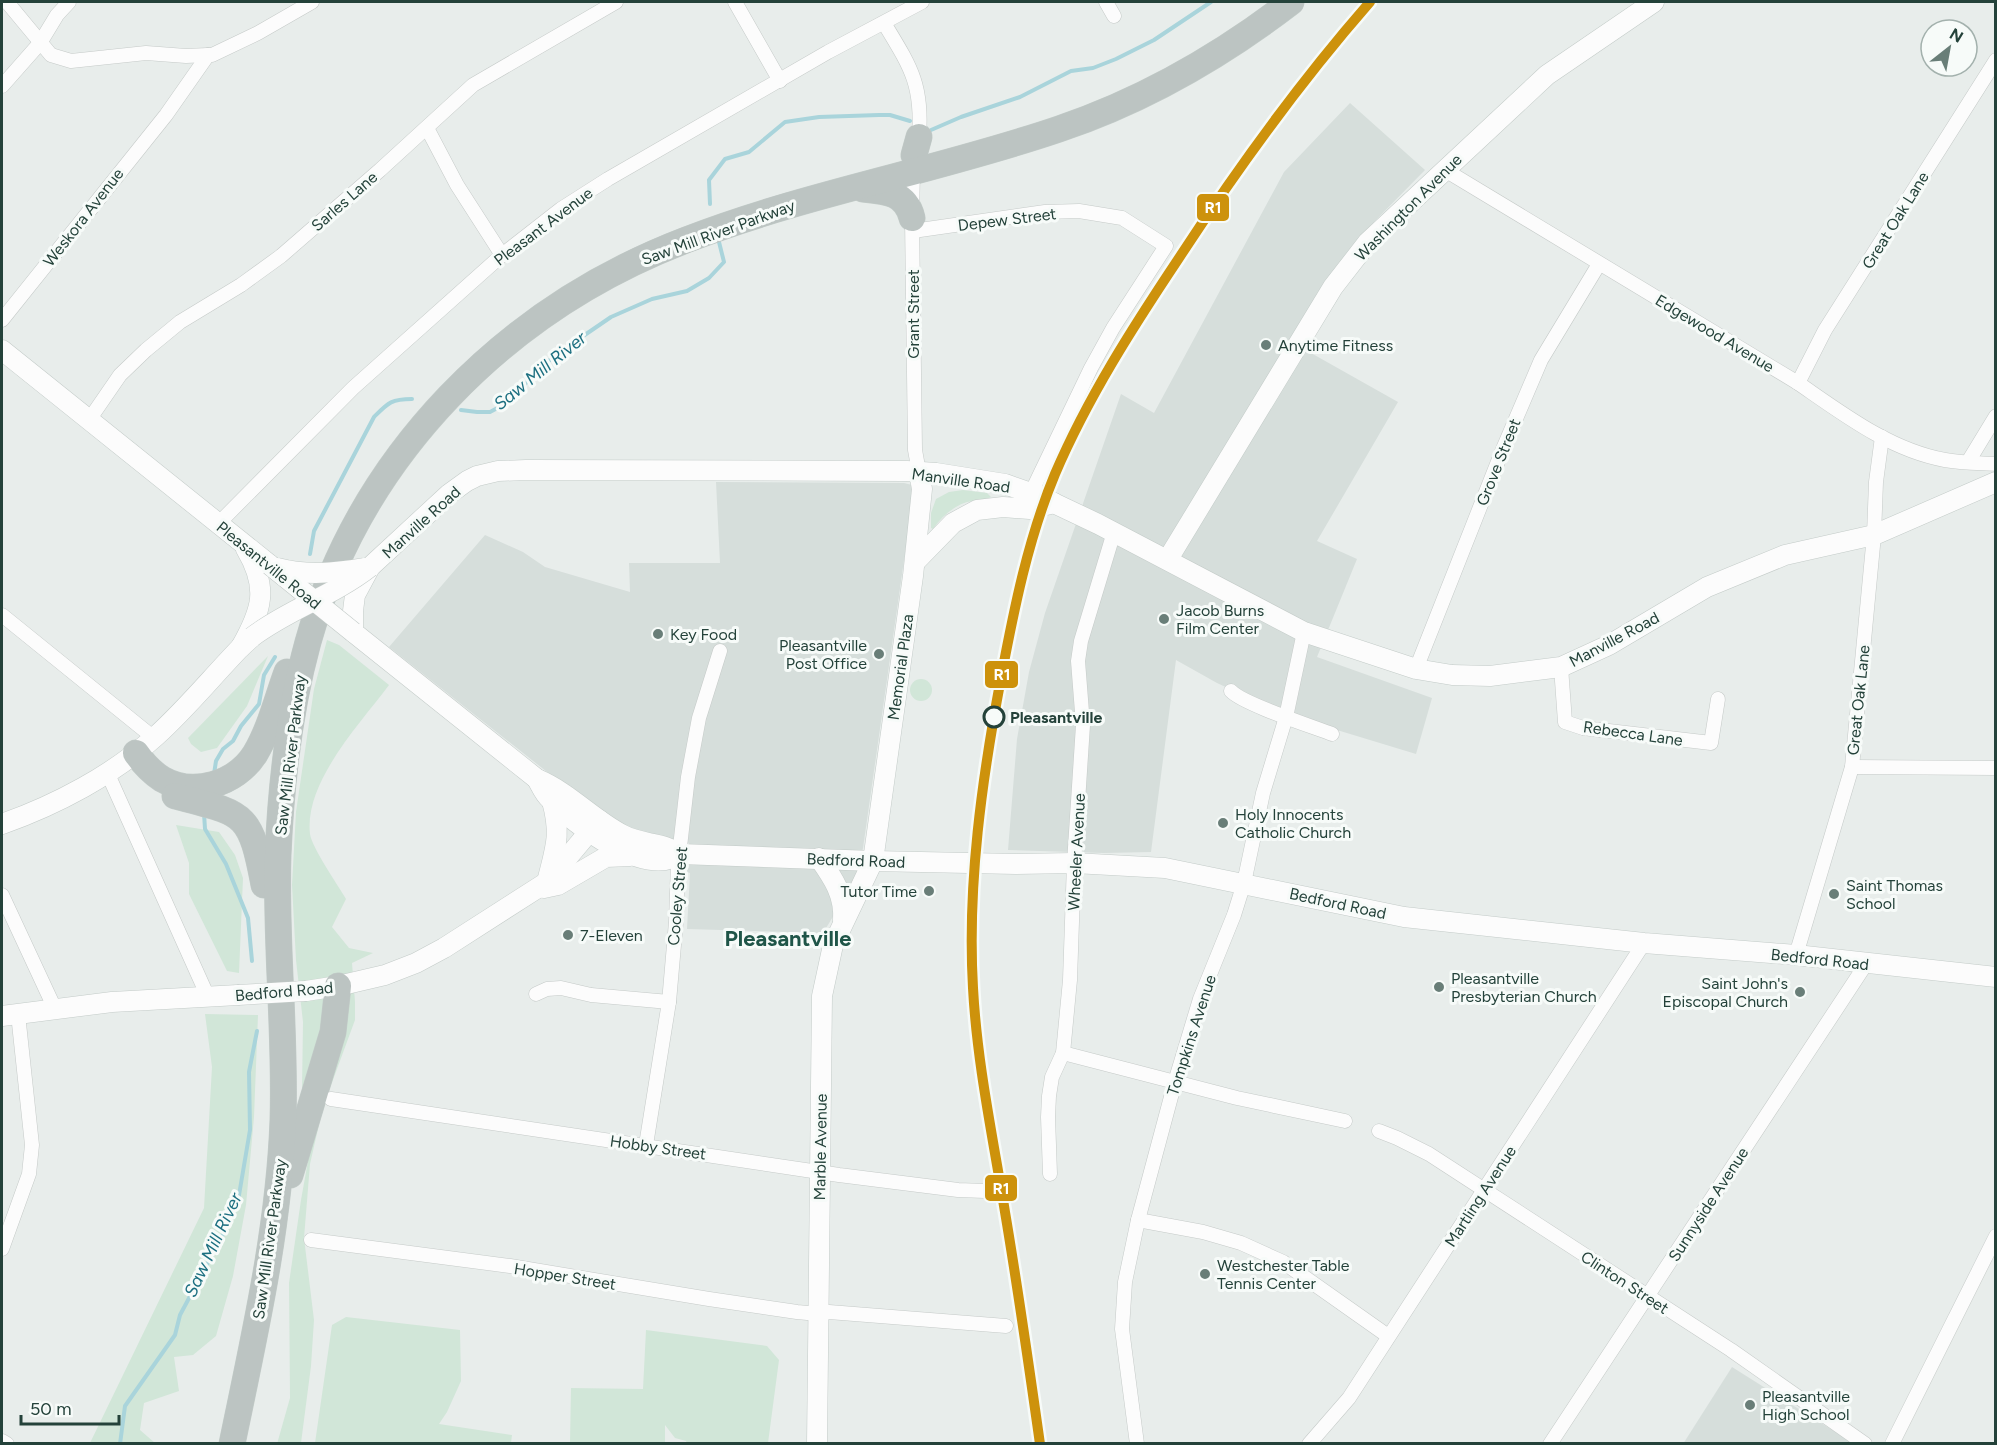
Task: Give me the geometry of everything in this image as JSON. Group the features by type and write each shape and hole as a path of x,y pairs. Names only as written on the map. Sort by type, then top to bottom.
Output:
{"highway":[{"name":"Saw Mill River Parkway","path":"218,1443 258,1239 268,1152 269,1051 264,885 271,766 287,672 295,636 308,599 324,558 345,515 382,455 427,399 484,344 514,319 554,291 618,254 698,228 822,181 1053,114 1096,97 1186,54 1266,2"},
{"name":"Saw Mill River Parkway","path":"731,216 850,188 916,154 1026,139 1063,128 1107,110 1193,68 1291,2"},
{"path":"850,188 895,194 907,206 912,225"},
{"name":"Saw Mill River Parkway","path":"232,1443 272,1236 279,1176 283,1117 278,857 283,786 301,669 331,576 360,516 398,456 428,419 477,368 532,323 577,293 698,228"},
{"path":"130,756 172,784 204,787 223,782 248,764 259,747 287,672"},
{"path":"130,756 141,781 158,790 224,809 239,817 255,841 264,885"},
{"path":"272,1236 330,1042 338,986"}],"main road":[{"name":"Washington Avenue","path":"1168,559 1333,287 1368,242 1547,75 1654,2"},
{"name":"Pleasantville Road","path":"2,350 241,542 265,572 314,600 537,780 562,792 594,826"},
{"name":"Manville Road","path":"4,819 58,799 130,756 247,639 314,600 345,585 369,567 458,487 477,476 498,471 919,472 994,482 1042,497 1076,513 1304,632 1416,669 1452,675 1490,676 1561,667 1609,645 1707,587 1785,555 1874,534 1995,482"},
{"name":"Memorial Plaza","path":"873,861 915,562 922,489 919,472"},
{"path":"915,562 953,523 977,510 1004,507 1030,509 1042,497"},
{"path":"247,639 259,609 265,572 316,574 369,567"},
{"path":"353,632 355,595 369,567"},
{"name":"Pleasantville Road","path":"537,780 552,801 594,826"},
{"path":"552,801 558,822 558,833 542,886 558,885 606,857 639,857"},
{"name":"Bedford Road","path":"594,826 635,841 670,847 680,854"},
{"name":"Bedford Road","path":"594,826 617,850 639,857 660,860 670,859 680,854 873,861 1074,863 1171,868 1404,917 1995,977"},
{"name":"Bedford Road","path":"10,1015 119,1002 306,991 385,975 416,963 542,886 594,826"},
{"path":"819,858 839,890 843,905 843,922"},
{"name":"Marble Avenue","path":"817,1443 822,996 829,959 843,922 873,861"}],"street":[{"path":"6,2 51,55 71,61 146,53 212,55 258,33 312,2"},
{"path":"2,86 40,43 57,15 69,2"},
{"name":"Sarles Lane","path":"89,420 120,375 146,350 188,317 241,285 281,256 427,128 472,85 616,2"},
{"path":"735,2 780,81"},
{"name":"Pleasant Avenue","path":"218,524 353,388 502,255 561,209 608,178 922,2"},
{"path":"1106,2 1114,16"},
{"name":"Grant Street","path":"885,23 908,62 916,83 920,106 912,225 915,439 919,472"},
{"name":"Weskora Avenue","path":"2,320 166,115 208,55"},
{"name":"Great Oak Lane","path":"1798,383 1826,330 1995,60"},
{"path":"427,128 457,185 502,255"},
{"name":"Edgewood Avenue","path":"1445,170 1798,383 1840,412 1896,445 1945,460 1995,464"},
{"name":"Depew Street","path":"912,225 1045,212 1079,212 1122,218 1166,246 1102,348 1070,410 1042,497"},
{"name":"Grove Street","path":"1416,669 1503,449 1541,360 1599,264"},
{"path":"1968,462 1995,416"},
{"name":"Great Oak Lane","path":"1796,955 1852,767 1874,534 1876,482 1882,437"},
{"name":"Wheeler Avenue","path":"1050,1174 1049,1096 1052,1077 1063,1053 1070,980 1074,863 1083,725 1078,661 1081,641 1114,532"},
{"path":"2,615 130,756 208,997"},
{"name":"Tompkins Avenue","path":"1137,1443 1122,1329 1123,1292 1138,1220 1175,1082 1200,999 1234,915 1244,883 1263,793 1286,717 1304,632"},
{"name":"Cooley Street","path":"646,1145 669,1002 688,777 699,718 720,651"},
{"name":"Rebecca Lane","path":"1561,667 1565,722 1583,728 1711,743 1718,699"},
{"path":"1231,691 1286,717 1332,734"},
{"path":"1852,767 1995,768"},
{"path":"2,895 55,1009"},
{"name":"Martling Avenue","path":"1309,1443 1349,1398 1644,942"},
{"name":"Sunnyside Avenue","path":"1550,1443 1866,964"},
{"path":"536,994 547,989 561,988 591,995 669,1002"},
{"path":"2,1249 29,1174 32,1145 10,1015"},
{"path":"1063,1053 1274,1107 1345,1120"},
{"name":"Hobby Street","path":"331,1099 819,1172 958,1190 985,1191"},
{"name":"Clinton Street","path":"1379,1131 1429,1154 1731,1350 1865,1443"},
{"path":"1138,1220 1203,1232 1241,1243 1283,1262 1388,1336"},
{"path":"1892,1443 1995,1236"},
{"name":"Hopper Street","path":"311,1240 510,1266 709,1299 818,1314 829,1312 1006,1326"},
{"path":"2,1441 7,1443"}],"shaded area":[{"path":"1350,103 1425,170 1369,227 1295,344 1398,402 1317,541 1357,559 1317,657 1432,698 1416,754 1281,713 1217,683 1176,660 1151,852 1008,850 1017,739 1029,672 1045,613 1121,394 1154,413 1284,172"},
{"path":"716,482 904,483 912,485 914,490 863,848 856,879 823,933 687,929 689,843 636,832 616,822 561,783 389,647 485,535 523,552 545,567 630,592 629,563 720,563"},
{"name":"Pleasantville High School","path":"1732,1367 1853,1443 1683,1444"}],"green space":[{"path":"963,490 987,493 991,497 960,505 945,515 933,529 931,528 931,513 936,499 949,492"},
{"path":"327,640 339,645 389,685 336,755 316,794 310,814 312,840 346,899 332,927 349,948 373,953 352,963 355,1020 323,1107 310,1164 304,1238 314,1320 311,1366 301,1443 277,1444 290,1398 289,1283 316,1116 302,1089 303,1022 296,960 292,885 296,812 314,689"},
{"path":"268,656 247,706 217,748 201,752 191,744 188,738"},
{"path":"917,679 925,679 932,686 932,694 925,701 917,701 910,694 910,686"},
{"path":"176,825 219,832 235,855 243,878 239,973 227,971 189,894 189,863"},
{"path":"205,1014 258,1015 254,1117 246,1205 233,1276 216,1336 193,1355 174,1357 179,1391 144,1403 140,1430 155,1443 90,1443 204,1208 212,1067"},
{"path":"346,1317 460,1330 461,1381 439,1424 512,1435 511,1443 315,1443 332,1325"},
{"path":"646,1330 767,1346 779,1360 768,1443 687,1443 675,1438 665,1425 665,1443 570,1443 571,1388 643,1389"}],"waterway":[{"name":"Saw Mill River","path":"931,130 1020,97 1071,71 1093,68 1116,59 1154,40 1211,2"},
{"name":"Saw Mill River","path":"710,204 709,180 725,159 749,152 785,122 819,117 879,115 890,115 910,121"},
{"name":"Saw Mill River","path":"461,410 490,412 503,405 554,356 611,317 652,299 687,291 709,278 724,262 719,242"},
{"name":"Saw Mill River","path":"310,554 314,531 374,417 390,403 412,399"},
{"name":"Saw Mill River","path":"214,774 216,761 223,749 233,741 241,726 259,704 264,675 275,657"},
{"name":"Saw Mill River","path":"204,813 205,829 226,864 248,918 252,961"},
{"name":"Saw Mill River","path":"120,1444 125,1406 175,1335 180,1315 228,1225 238,1201 250,1130 249,1072 257,1031"}],"transit line":[{"name":"R1","path":"1040,1444 982,1072 973,988 972,910 982,793 994,716 1017,600 1029,549 1055,474 1082,417 1112,363 1246,159 1319,63 1370,2"}],"place":[{"name":"Anytime Fitness","path":"1266,345"},
{"name":"Jacob Burns Film Center","path":"1164,619"},
{"name":"Key Food","path":"658,634"},
{"name":"Pleasantville Post Office","path":"879,654"},
{"name":"Pleasantville","path":"994,717"},
{"name":"Holy Innocents Catholic Church","path":"1223,823"},
{"name":"Tutor Time","path":"929,891"},
{"name":"Saint Thomas School","path":"1834,894"},
{"name":"7-Eleven","path":"568,935"},
{"name":"Pleasantville Presbyterian Church","path":"1439,987"},
{"name":"Saint John's Episcopal Church","path":"1800,992"},
{"name":"Westchester Table Tennis Center","path":"1205,1274"},
{"name":"Pleasantville High School","path":"1750,1405"}],"district":[{"name":"Pleasantville","path":"788,938"}]}
